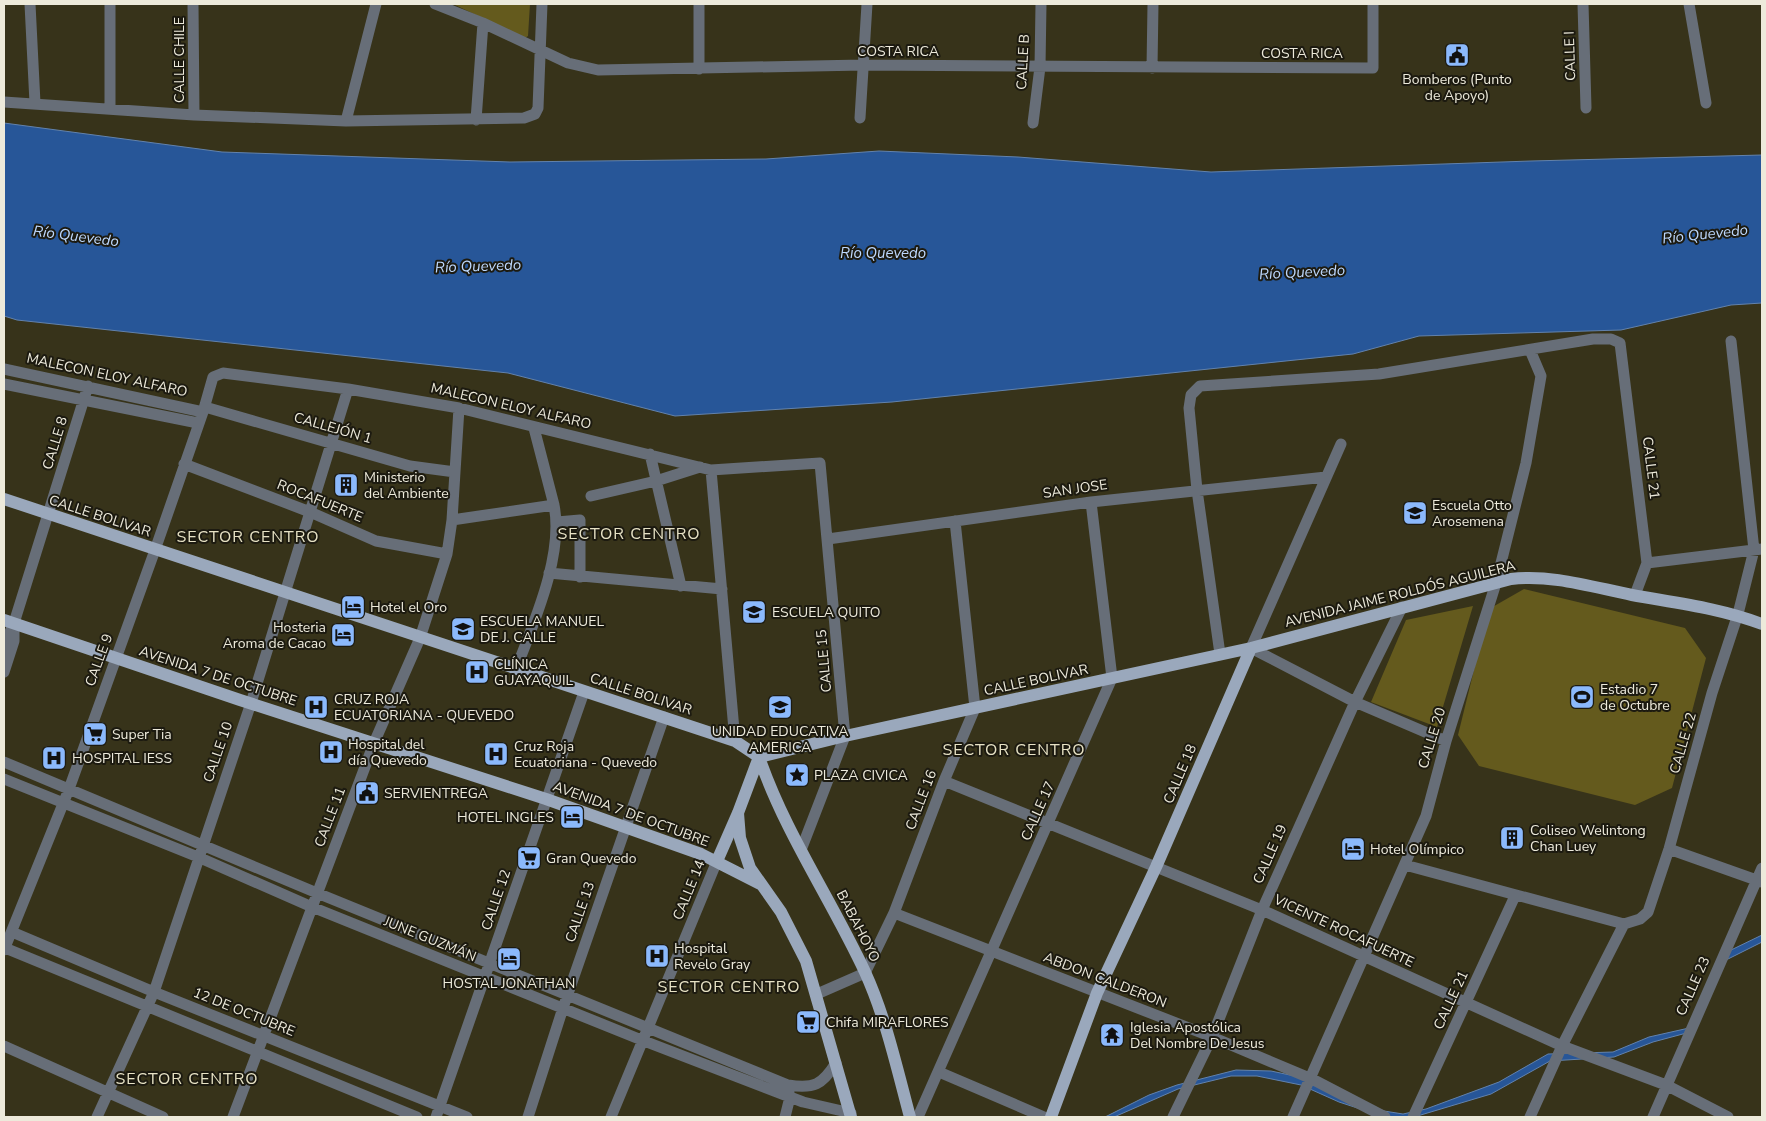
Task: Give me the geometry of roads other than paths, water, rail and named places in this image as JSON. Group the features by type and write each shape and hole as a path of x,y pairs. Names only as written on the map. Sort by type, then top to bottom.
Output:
{"main road":[{"name":"CALLE BOLIVAR","path":"4,499 420,638 735,740 759,757 845,736 1251,648"},
{"name":"AVENIDA JAIME ROLDÓS AGUILERA","path":"1251,648 1511,579 1542,578 1701,605 1738,614 1762,624"},
{"name":"AVENIDA 7 DE OCTUBRE","path":"9,621 115,658 626,827 717,861 760,884"},
{"name":"CALLE 18","path":"1051,1117 1097,993 1156,867 1251,648"},
{"name":"CALLE 14","path":"717,861 759,757"},
{"name":"BABAHOYO","path":"759,757 772,795 865,973 888,1036 910,1117"},
{"name":"AVENIDA 7 DE OCTUBRE","path":"738,813 743,852 760,884 781,912 806,961 851,1115"}],"street":[{"path":"30,4 35,104"},
{"path":"110,4 110,110"},
{"name":"CALLE CHILE","path":"193,4 194,115"},
{"path":"346,121 376,4"},
{"name":"COSTA RICA","path":"435,4 483,23 568,62 593,70 699,70 862,65 1040,68 1373,68 1373,4"},
{"path":"4,102 194,115 346,121 476,120 529,117 535,114 538,108 542,4"},
{"path":"699,4 699,70"},
{"path":"860,118 867,4"},
{"name":"CALLE B","path":"1033,123 1040,68 1040,4"},
{"path":"1152,4 1152,68"},
{"name":"CALLE I","path":"1583,4 1586,108"},
{"path":"1690,4 1706,103"},
{"path":"476,120 483,23"},
{"name":"CALLE 21","path":"1530,350 1593,339 1611,339 1620,343 1647,564 1635,595"},
{"name":"CALLE 22","path":"1624,924 1640,919 1648,912 1668,849 1712,693 1758,549 1731,341"},
{"path":"1220,654 1197,490 1189,408 1191,395 1200,386 1379,374 1530,350"},
{"name":"CALLE 20","path":"1293,1117 1312,1079 1426,816 1446,741 1496,583 1526,463 1541,376 1530,350"},
{"name":"MALECON ELOY ALFARO","path":"4,369 88,386 202,414"},
{"name":"MALECON ELOY ALFARO","path":"213,377 223,373 348,389 459,408 534,428 706,468"},
{"name":"CALLE 9","path":"4,949 69,789 155,550 213,377"},
{"name":"MALECON ELOY ALFARO","path":"4,384 84,400 202,414"},
{"name":"CALLE 8","path":"4,645 9,621 48,515 88,386"},
{"name":"CALLE 10","path":"97,1117 154,992 251,703 284,593 333,444 348,389"},
{"name":"CALLE 11","path":"233,1117 374,743 420,638 447,554 452,520 459,408"},
{"name":"CALLEJÓN 1","path":"202,414 333,444 410,466 455,472"},
{"path":"516,669 549,573 558,522 534,428"},
{"name":"CALLE 18","path":"1251,648 1341,444"},
{"path":"650,454 681,586"},
{"name":"CALLE 15","path":"706,468 819,462 828,539 845,736 801,850"},
{"name":"ROCAFUERTE","path":"184,464 310,512 376,541 447,554"},
{"path":"591,496 706,468 722,589 735,740"},
{"name":"SAN JOSE","path":"828,539 1091,502 1326,477"},
{"path":"1091,502 1112,678"},
{"path":"452,520 554,505"},
{"path":"558,522 580,520 580,577"},
{"name":"CALLE 16","path":"865,973 894,913 944,781 975,708 954,521"},
{"path":"1647,564 1758,549"},
{"path":"549,573 722,589"},
{"name":"CALLE 19","path":"1173,1117 1212,1037 1262,910 1355,702 1402,607"},
{"name":"CALLE 8","path":"4,672 14,641 9,621"},
{"path":"1251,648 1355,702 1446,741"},
{"name":"CALLE 17","path":"918,1117 1112,678"},
{"name":"CALLE 12","path":"438,1112 584,692"},
{"name":"CALLE 13","path":"528,1117 567,995 664,717"},
{"name":"JUNE GUZMÁN","path":"4,762 317,893 788,1085 804,1088 821,1083 836,1063"},
{"name":"JUNE GUZMÁN","path":"4,779 198,857 312,907 644,1041 790,1097 851,1115"},
{"name":"VICENTE ROCAFUERTE","path":"944,781 1262,910 1562,1046 1666,1085 1728,1117"},
{"path":"1668,849 1760,881"},
{"name":"CALLE 14","path":"611,1117 717,861"},
{"path":"1405,865 1624,924 1562,1046 1530,1117"},
{"name":"CALLE 23","path":"1653,1117 1760,881 1762,868"},
{"name":"CALLE 21","path":"1413,1117 1515,896"},
{"name":"ABDON CALDERON","path":"894,913 1212,1037 1312,1079 1385,1117"},
{"name":"12 DE OCTUBRE","path":"12,932 438,1112 467,1117"},
{"path":"4,949 258,1054 417,1117"},
{"path":"817,994 865,973"},
{"path":"4,1046 109,1091 163,1117"},
{"path":"939,1072 1044,1117"},
{"path":"785,1117 790,1097 788,1085"}],"water":[{"name":"Río Quevedo","path":"4,123 222,152 510,162 766,159 879,151 1018,157 1211,172 1762,155 1762,303 1731,305 1621,330 1419,336 1353,354 892,402 675,416 508,373 17,320 4,316"},
{"path":"1762,935 1762,942 1726,960 1694,1031 1653,1042 1614,1057 1550,1061 1491,1094 1414,1117 1385,1117 1339,1102 1301,1085 1257,1076 1231,1076 1178,1089 1114,1117 1105,1117 1149,1095 1177,1085 1236,1070 1271,1071 1304,1078 1384,1111 1403,1114 1426,1109 1499,1082 1548,1054 1613,1052 1649,1037 1689,1028 1729,951"}],"place":[{"name":"Bomberos (Punto de Apoyo)","path":"1457,55"},
{"name":"Ministerio del Ambiente","path":"346,485"},
{"name":"Escuela Otto Arosemena","path":"1415,513"},
{"name":"Hotel el Oro","path":"353,607"},
{"name":"ESCUELA QUITO","path":"754,612"},
{"name":"ESCUELA MANUEL DE J. CALLE","path":"463,629"},
{"name":"Hosteria Aroma de Cacao","path":"343,635"},
{"name":"CLÍNICA GUAYAQUIL","path":"477,672"},
{"name":"Estadio 7 de Octubre","path":"1582,697"},
{"name":"CRUZ ROJA ECUATORIANA - QUEVEDO","path":"316,707"},
{"name":"UNIDAD EDUCATIVA AMERICA","path":"780,707"},
{"name":"Super Tia","path":"95,734"},
{"name":"Hospital del día Quevedo","path":"331,752"},
{"name":"Cruz Roja Ecuatoriana - Quevedo","path":"496,754"},
{"name":"HOSPITAL IESS","path":"54,758"},
{"name":"PLAZA CIVICA","path":"797,775"},
{"name":"SERVIENTREGA","path":"367,793"},
{"name":"HOTEL INGLES","path":"572,817"},
{"name":"Coliseo Welintong Chan Luey","path":"1512,838"},
{"name":"Hotel Olímpico","path":"1353,849"},
{"name":"Gran Quevedo","path":"529,858"},
{"name":"Hospital Revelo Gray","path":"657,956"},
{"name":"HOSTAL JONATHAN","path":"509,959"},
{"name":"Chifa MIRAFLORES","path":"808,1022"},
{"name":"Iglesia Apostólica Del Nombre De Jesus","path":"1112,1035"}],"district":[{"name":"SECTOR CENTRO","path":"629,534"},
{"name":"SECTOR CENTRO","path":"248,537"},
{"name":"SECTOR CENTRO","path":"1014,750"},
{"name":"SECTOR CENTRO","path":"729,987"},
{"name":"SECTOR CENTRO","path":"187,1079"}]}
